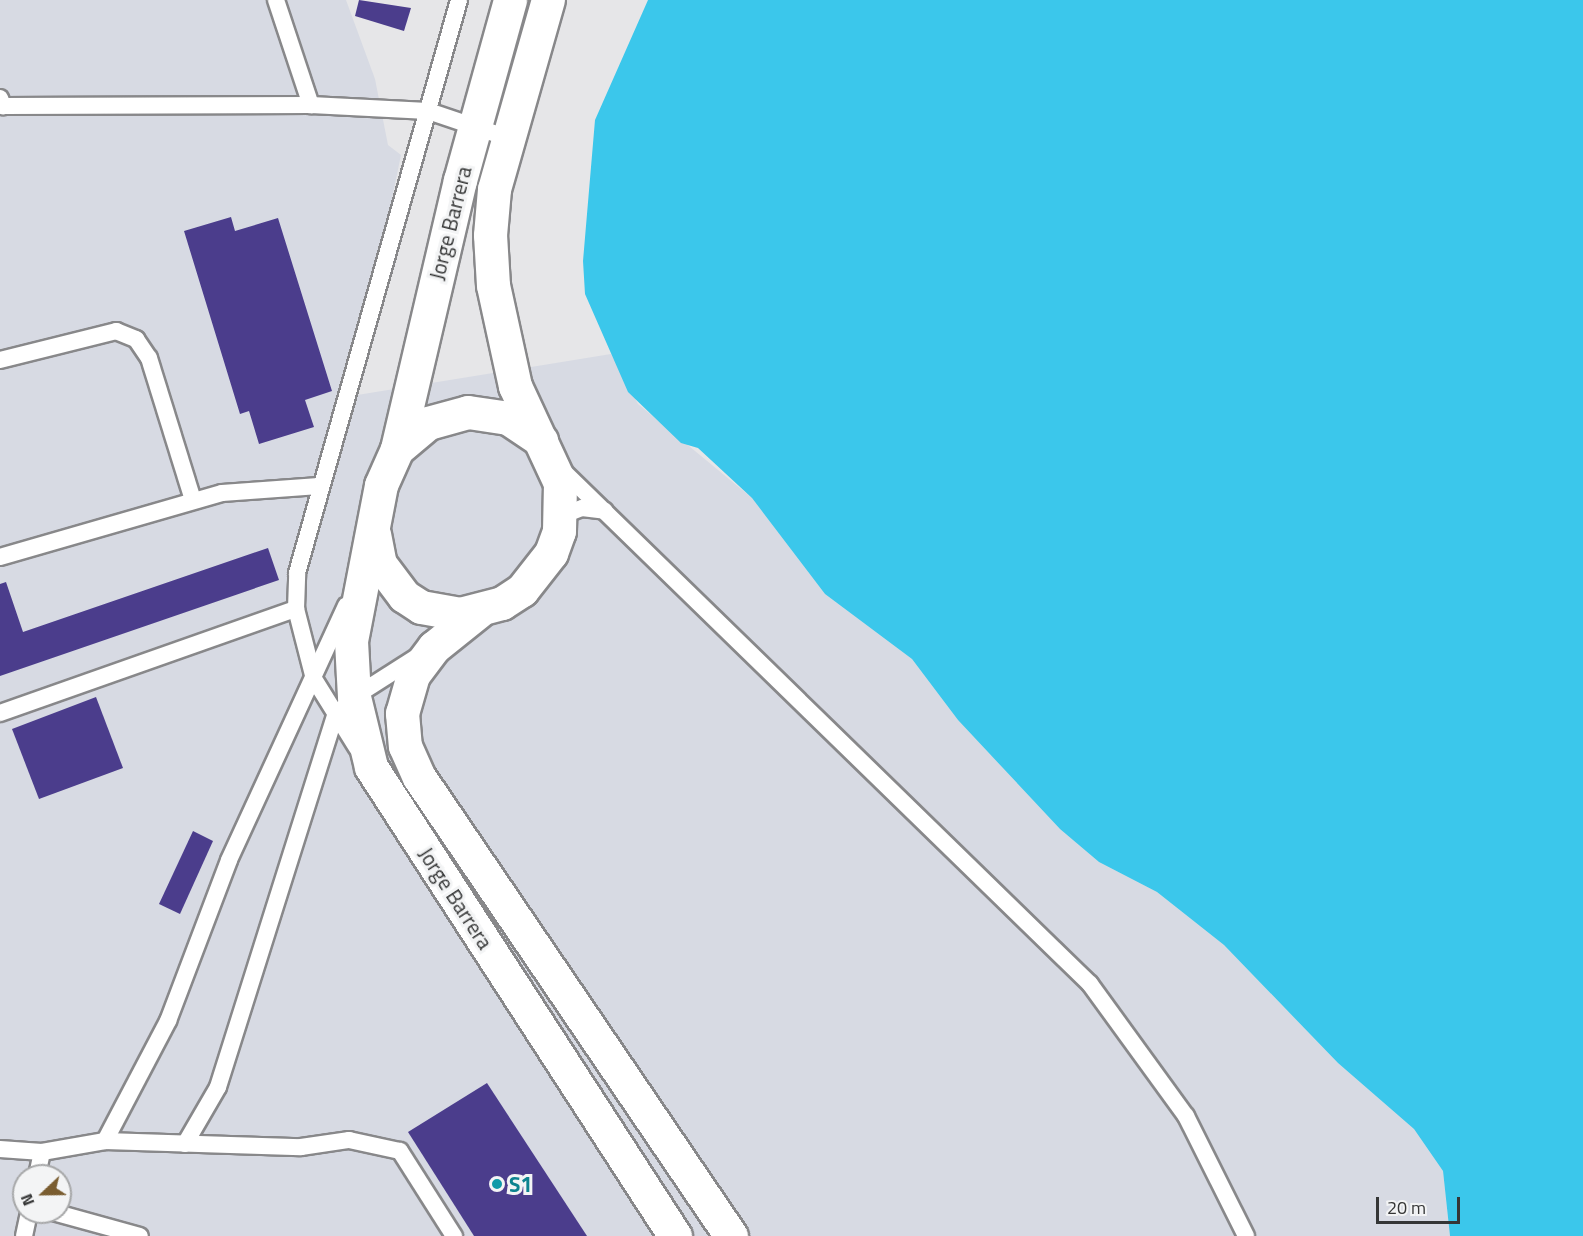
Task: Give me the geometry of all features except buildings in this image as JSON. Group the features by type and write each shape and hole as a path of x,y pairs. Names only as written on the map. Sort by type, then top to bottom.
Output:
{"street":[{"name":"Jorge Barrera","path":"510,0 475,126 397,449 381,485 351,641 345,707 371,767 675,1236"},
{"name":"Jorge Barrera","path":"374,526 380,564 404,596 440,613 479,611 502,603 538,573 551,553 561,516 547,450 515,386 493,285 494,189 548,0"},
{"name":"Jorge Barrera","path":"397,449 428,423 468,412 508,418 547,450"},
{"name":"Jorge Barrera","path":"479,611 434,647 413,675 402,713 405,746 419,777 731,1236"}],"lane":[{"path":"276,0 310,105"},
{"path":"345,707 314,679 296,609 297,573 459,0"},
{"path":"0,98 3,106 310,105 428,111 508,138"},
{"path":"0,360 116,331 136,339 149,358 193,500"},
{"path":"547,450 604,511 1090,984 1186,1116 1246,1236"},
{"path":"0,557 193,500 255,488 320,486"},
{"path":"561,516 582,508 604,511"},
{"path":"105,1141 168,1021 229,860 314,679 366,559"},
{"path":"0,713 296,609"},
{"path":"185,1144 218,1087 345,707 434,647"},
{"path":"0,1149 42,1152 105,1141 301,1147 349,1140 400,1151 454,1236"},
{"path":"40,1164 42,1152"},
{"path":"72,1217 140,1236"}],"shaded area":[{"path":"0,0 346,0 375,79 388,145 401,155 351,396 611,354 638,404 752,498 825,594 912,659 958,720 1060,829 1099,862 1157,892 1224,945 1338,1063 1414,1129 1443,1171 1450,1236 0,1236"}],"water":[{"path":"648,0 1583,0 1583,1236 1450,1236 1443,1171 1414,1129 1338,1063 1224,945 1157,892 1099,862 1060,829 958,720 912,659 825,594 752,498 698,448 681,443 628,392 585,294 583,261 595,120"}],"place":[{"name":"S1","path":"497,1184"}]}
